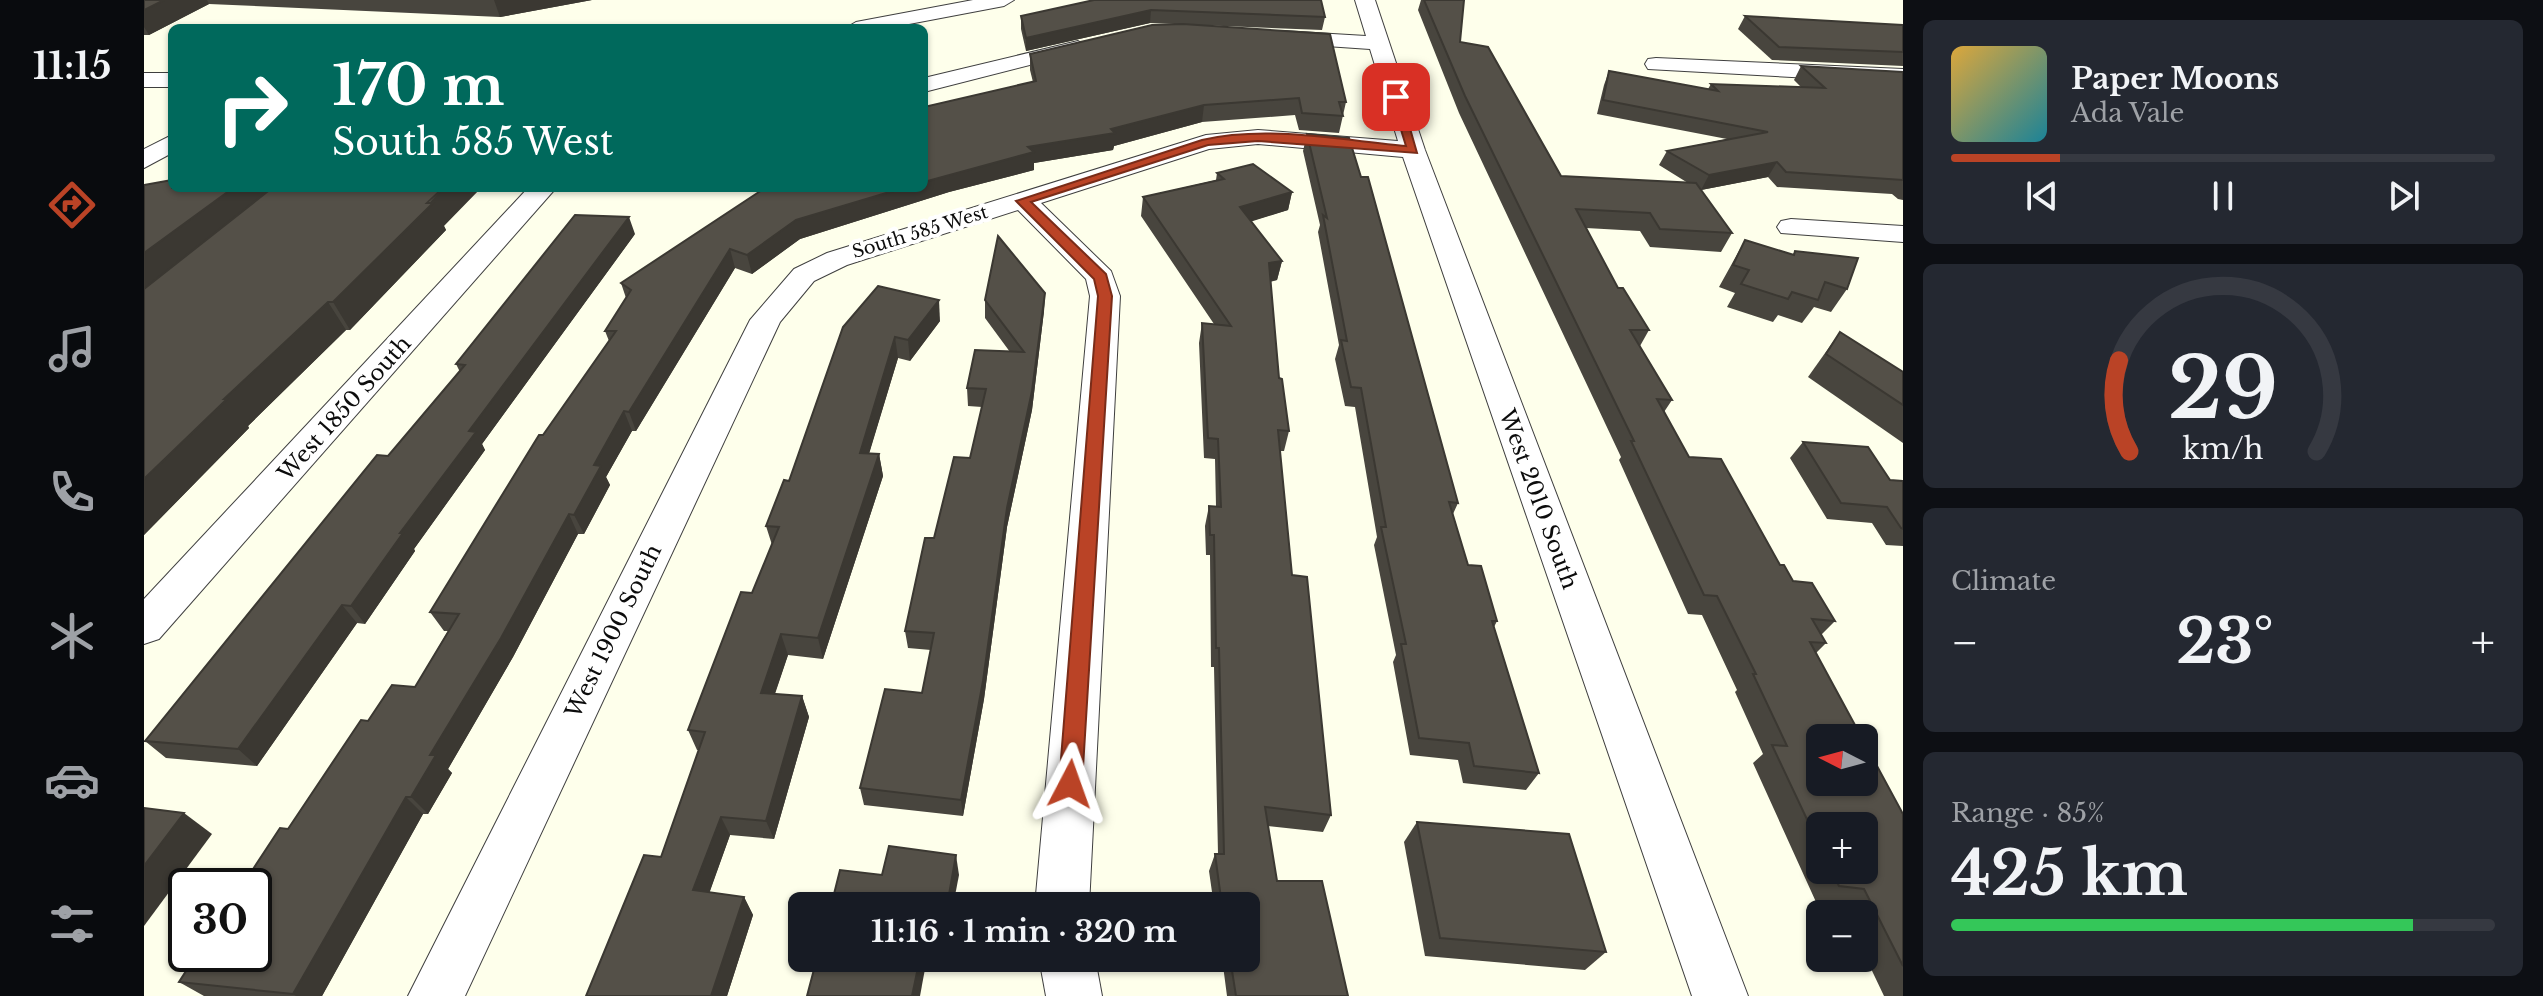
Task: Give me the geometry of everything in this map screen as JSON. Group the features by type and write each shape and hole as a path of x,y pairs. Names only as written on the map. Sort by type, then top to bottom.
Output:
{"street":[{"path":"877,24 1004,0"},
{"name":"West 2010 South","path":"1365,0 1413,150 1720,996"},
{"path":"1258,36 1379,43"},
{"path":"928,84 1093,44"},
{"path":"1656,64 1903,76"},
{"path":"144,80 168,80"},
{"name":"South 585 West","path":"804,275 875,244 1023,201 1206,142 1258,137 1413,150"},
{"path":"144,160 168,145"},
{"name":"West 1850 South","path":"144,627 539,192"},
{"path":"1023,201 1101,277 1105,296 1063,892"},
{"path":"1791,227 1903,234"},
{"name":"West 1900 South","path":"436,996 766,320 804,275"},
{"path":"1070,972 1074,996"}],"building":[{"path":"144,0 164,0 144,10"},
{"path":"1094,0 1321,0 1325,17 1151,10 1026,38 1021,16"},
{"path":"1424,0 1464,0 1460,42 1488,47 1561,176 1696,183 1732,233 1660,229 1650,213 1576,209 1618,288 1623,288 1649,330 1630,330 1672,400 1657,399 1689,457 1721,459 1780,565 1784,565 1793,581 1812,583 1835,621 1812,619 1826,643 1810,642 1854,724 1806,724 1806,796 1878,796 1878,768 1903,814 1903,966 1878,917 1878,900 1870,900 1864,889 1838,884 1878,884 1878,812 1806,812 1806,817 1772,745 1787,746 1753,674 1756,674 1717,596 1704,595 1631,441 1634,441 1465,96"},
{"path":"1745,16 1903,25 1903,52 1779,47"},
{"path":"1183,24 1330,34 1346,102 1339,102 1343,116 1302,113 1299,98 1204,105 1111,129 1115,133 1028,147 1034,152 928,181 928,106 1036,81 1030,54 1152,25"},
{"path":"1801,66 1903,72 1903,180 1786,172 1777,162 1709,175 1667,151 1768,132 1603,100 1609,71 1718,91 1711,84 1825,88"},
{"path":"1307,134 1349,138 1361,177 1368,177 1458,503 1449,502 1468,565 1481,566 1497,621 1492,621 1539,773 1474,766 1469,743 1419,738 1401,644 1406,644 1381,527 1386,527 1361,388 1351,387 1341,340 1347,341 1323,215 1327,218"},
{"path":"1253,164 1292,192 1240,207 1282,261 1269,263 1279,378 1282,379 1289,431 1278,430 1292,575 1307,577 1331,815 1265,807 1277,881 1322,881 1348,996 1236,996 1232,972 1260,972 1260,892 1220,892 1215,854 1224,854 1219,648 1216,648 1214,535 1210,535 1209,506 1221,507 1218,439 1208,438 1202,323 1231,326 1143,197 1224,179 1217,173"},
{"path":"168,181 168,192 228,192 144,253 144,185"},
{"path":"267,192 439,192 427,203 433,203 333,302 328,302 224,399 227,399 144,479 144,289"},
{"path":"759,192 890,192 796,220 747,255 730,249 629,412 624,411 594,465 601,466 574,515 569,514 501,638 430,755 436,755 411,797 406,797 293,994 179,982 185,972 272,972 272,868 254,868 280,828 288,829 361,720 368,721 392,685 415,687 459,614 430,612 539,435 543,435 616,331 605,331 631,290 621,283"},
{"path":"575,215 629,217 469,431 476,432 400,533 403,533 351,606 342,605 238,749 145,741 377,455 388,456 465,365 456,364"},
{"path":"998,236 1045,293 1032,391 1007,508 983,681 961,800 860,788 885,689 922,693 934,633 905,631 925,538 934,538 954,457 970,458 986,389 967,388 975,350 1024,352 985,300"},
{"path":"1745,240 1794,255 1795,251 1858,258 1847,289 1825,282 1818,300 1792,292 1788,299 1741,284 1749,270 1733,265"},
{"path":"878,286 939,300 908,340 895,337 860,453 879,454 818,638 781,634 761,693 802,696 766,821 721,817 693,890 744,897 711,996 586,996 644,855 661,857 705,732 688,730 741,592 752,593 779,527 766,526 784,480 789,481 843,327"},
{"path":"1840,332 1903,372 1903,405 1826,354"},
{"path":"1803,442 1868,447 1890,480 1903,481 1903,529 1887,507 1841,503"},
{"path":"144,808 184,813 144,866"},
{"path":"1417,822 1569,834 1606,952 1440,938"},
{"path":"889,846 956,855 949,892 834,892 840,870 882,875"},
{"path":"813,972 917,972 912,996 807,996"}],"route":[{"path":"1070,784 1105,296 1101,277 1023,201 1206,142 1228,138 1258,137 1413,150 1396,97"}]}
